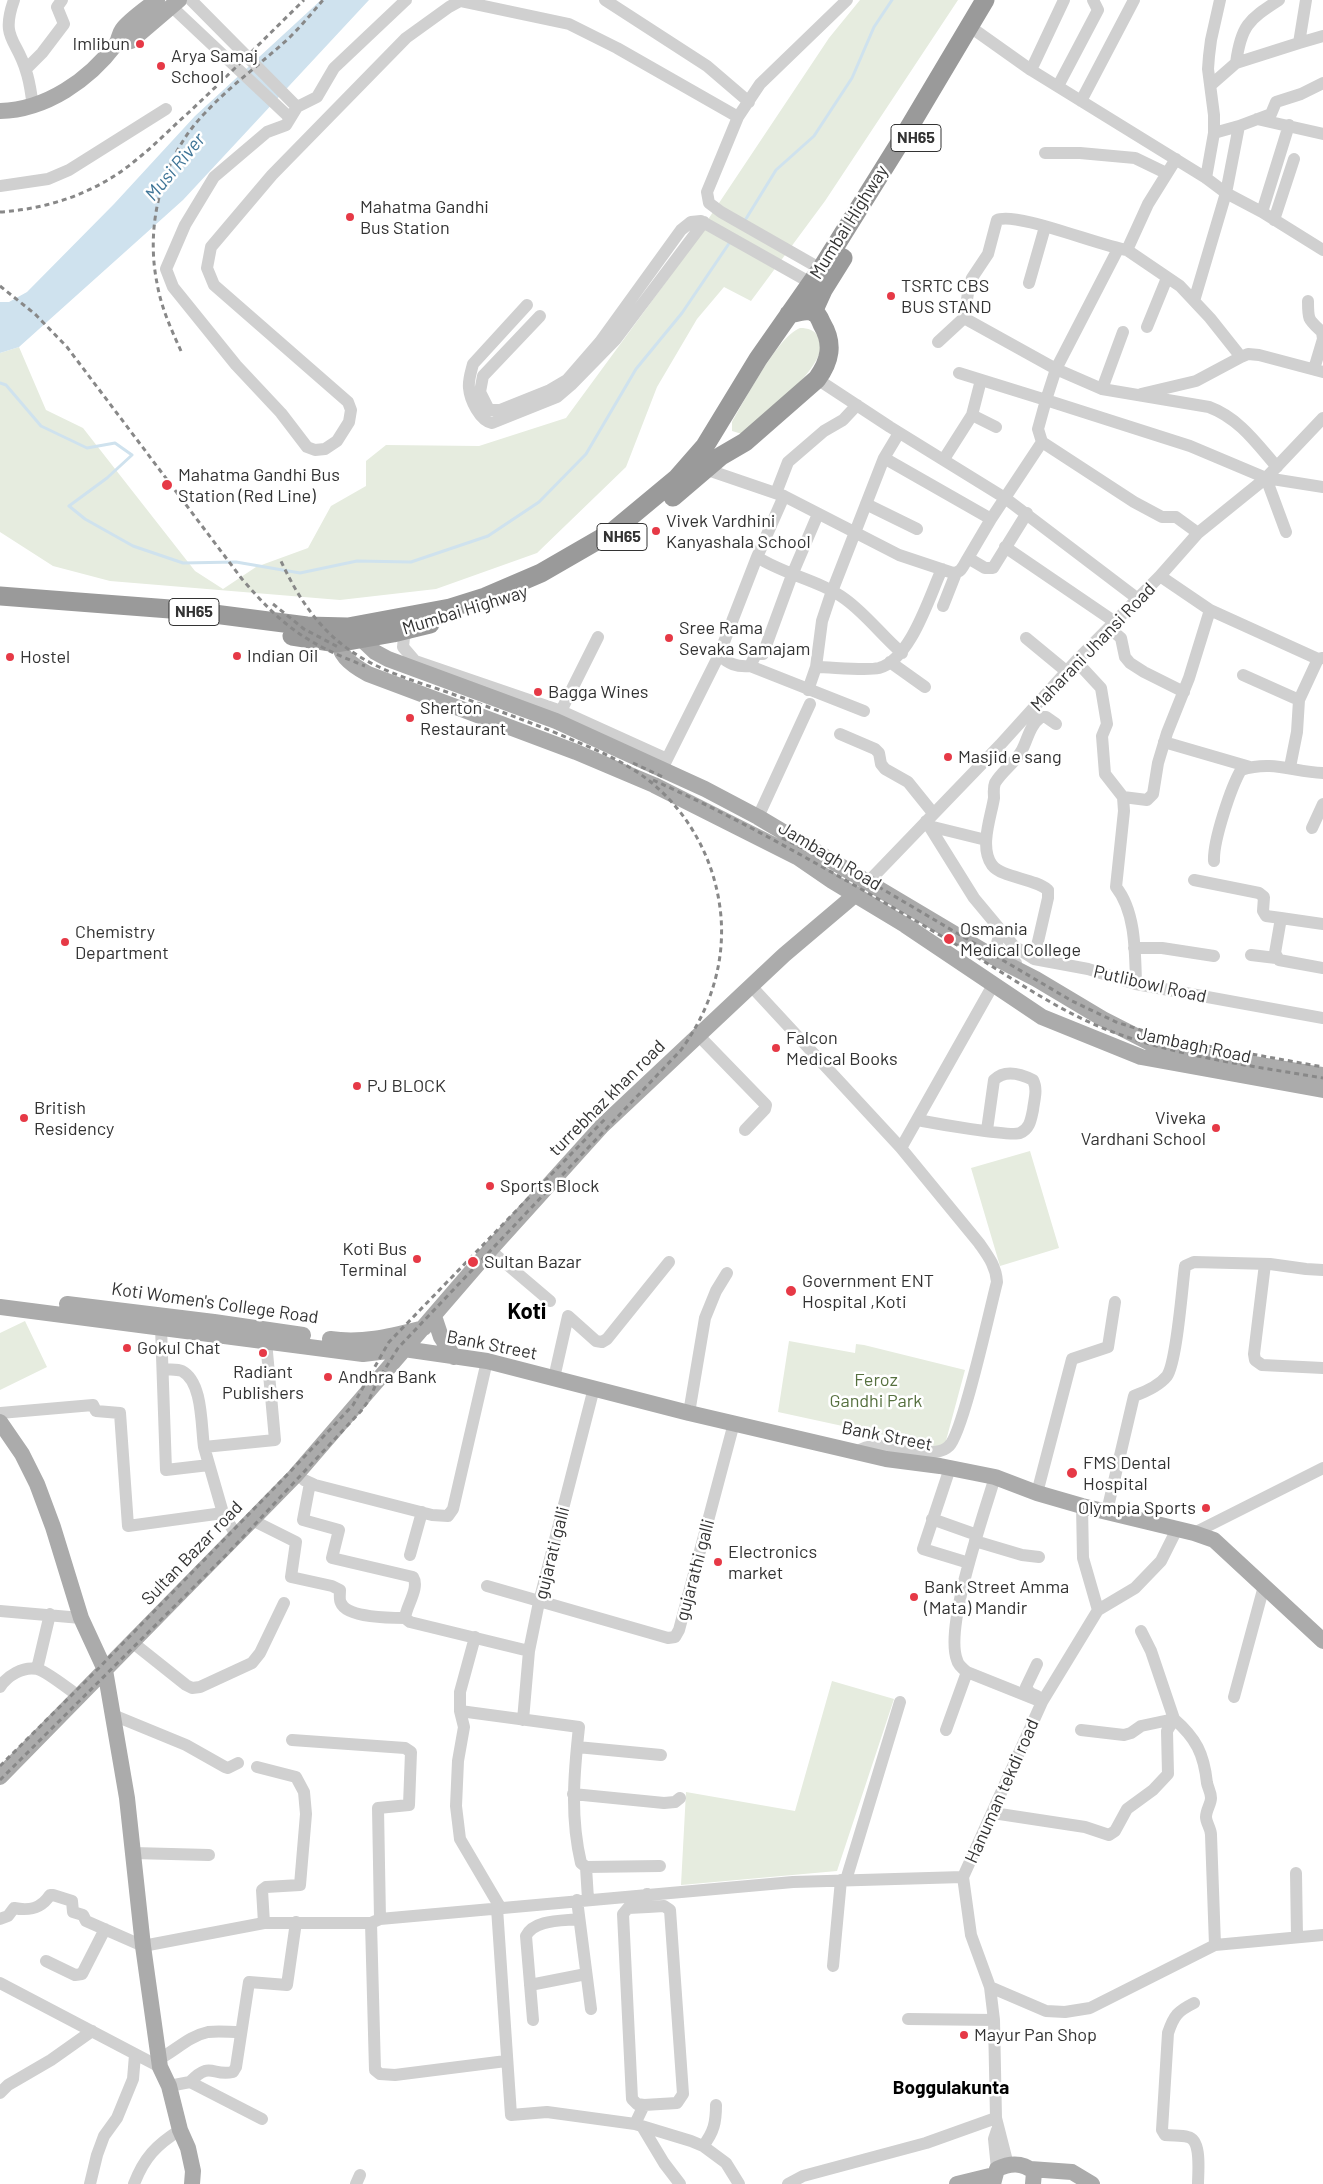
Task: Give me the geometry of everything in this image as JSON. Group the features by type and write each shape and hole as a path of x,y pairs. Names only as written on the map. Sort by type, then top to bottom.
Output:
{"highway":[{"name":"Mumbai Highway","path":"0,596 183,610 307,626 346,634 450,608 485,597 541,573 612,532 677,478 699,464 721,456 745,442 817,379 826,366 831,348 826,329 813,312 823,290 974,29 984,0"},
{"name":"Mumbai Highway","path":"0,607 346,634 411,628 505,602 547,583 633,530 699,464 705,446 758,359 816,276 974,29 998,0"},
{"path":"789,314 804,311 813,312"}],"main road":[{"path":"0,111 33,106 62,93 87,74 118,43 131,40 169,2"},
{"name":"Jambagh Road","path":"346,634 388,659 556,721 664,764 758,817 960,937 1103,1019 1144,1040 1164,1047 1323,1076"},
{"name":"Jambagh Road","path":"346,634 347,661 368,674 576,752 654,786 797,857 1042,1016 1132,1053 1160,1061 1323,1090"},
{"name":"turrebhaz khan road","path":"404,1350 490,1250 602,1126 784,955 856,894"},
{"path":"960,937 958,952 963,958 965,966"},
{"path":"1132,1053 1139,1051 1144,1040"},
{"name":"Koti Women's College Road","path":"0,1296 195,1319 346,1341 376,1340 429,1322"},
{"name":"Koti Women's College Road","path":"0,1306 363,1354 404,1350"},
{"path":"429,1322 454,1356"},
{"name":"Bank Street","path":"404,1350 487,1361 689,1413 886,1459 950,1468 995,1477 1037,1493 1082,1506 1194,1533 1214,1540 1323,1641"},
{"name":"Sultan Bazar road","path":"0,1777 295,1476 404,1350"},
{"path":"0,1422 22,1454 37,1484 53,1527 81,1618 105,1670 127,1798 143,1946 159,2063 169,2086 180,2130 188,2148 193,2171 192,2184"},
{"path":"957,2184 998,2173 1016,2164 1038,2184"},
{"path":"1032,2179 1072,2172 1092,2184"}],"street":[{"path":"14,0 8,25 11,40 26,69 33,106"},
{"path":"26,69 42,53 64,24 57,7 62,0"},
{"path":"191,0 295,105"},
{"path":"406,0 334,68 317,97 295,105 286,115 286,125 267,132 214,177 185,225 166,270 173,287 236,365 281,413 307,447 315,450 325,449 337,441 349,422 351,410 348,402 214,285 208,274 206,263 211,248 272,175 406,38 448,7 460,1 570,24 617,48 738,117"},
{"path":"605,0 707,66 749,102"},
{"path":"816,276 804,259 721,212 710,203 706,192 738,117 760,84 847,0"},
{"path":"1031,70 1064,0"},
{"path":"1058,86 1098,10 1093,0"},
{"path":"1081,101 1134,0"},
{"path":"1206,178 1214,133 1212,84 1208,70 1210,40 1220,0"},
{"path":"1236,63 1240,43 1247,24 1255,16 1279,0"},
{"path":"1299,43 1306,0"},
{"path":"169,2 201,35 286,115"},
{"path":"974,29 1031,70 1176,159 1226,193 1262,212 1323,250"},
{"path":"1212,84 1236,63 1323,36"},
{"path":"1214,133 1271,114 1276,102 1301,94 1323,83"},
{"path":"0,186 48,179 69,170 166,109"},
{"path":"1256,119 1323,134"},
{"path":"1262,212 1289,125"},
{"path":"1194,301 1226,193 1239,126"},
{"path":"1045,153 1080,153 1135,158 1166,173"},
{"path":"1176,159 1148,204 1056,369 1038,429 1042,442 1134,502 1162,517 1176,517 1198,533"},
{"path":"1274,220 1294,160"},
{"path":"938,342 964,318 972,278 988,254 997,220 1002,218 1024,220 1123,249 1180,286 1210,318 1241,357"},
{"path":"540,316 483,376 480,392 489,410 500,410 542,394 567,380 600,342 681,230 691,222 698,220 709,225 793,272 816,276"},
{"path":"527,305 473,364 469,376 469,390 480,416 487,422 492,423 534,408 557,397 571,386 616,339 709,225"},
{"path":"1029,283 1045,227"},
{"path":"1148,327 1167,278"},
{"path":"1136,395 1196,381 1248,354 1259,355 1318,371 1323,339 1322,332 1312,324 1307,316 1308,301"},
{"path":"964,318 1056,369 1102,389 1209,407 1221,411 1230,416 1277,467"},
{"path":"1102,389 1123,332"},
{"path":"959,373 1190,446 1266,478 1323,487"},
{"path":"817,379 1027,513 1138,599"},
{"path":"944,459 972,415 980,380"},
{"path":"411,628 404,637 403,647 415,661 561,711 664,764 719,655 780,495 788,462 824,431 843,420 857,405"},
{"path":"972,415 996,427"},
{"name":"Maharani Jhansi Road","path":"868,882 1000,745 1066,671 1160,576 1198,533 1266,478 1323,418"},
{"path":"808,690 816,667 822,621 832,591 884,458 899,433"},
{"path":"943,606 956,573 962,569 991,519 1042,442"},
{"path":"884,458 991,519"},
{"path":"699,464 780,495 899,555 956,573"},
{"path":"1266,478 1286,532"},
{"path":"866,504 917,528"},
{"path":"968,558 985,568 990,569 994,566 1027,513"},
{"path":"750,666 756,654 763,654 792,575 818,514"},
{"path":"1005,547 1112,625 1121,638 1125,657 1130,663 1184,692"},
{"path":"757,557 772,566 832,591 845,599 870,620 880,634 902,653"},
{"path":"816,667 878,668 902,653 912,636 942,569"},
{"path":"1160,576 1210,610 1321,658 1299,700 1297,732 1290,767"},
{"path":"1123,797 1143,800 1150,797 1164,742 1184,692 1210,610"},
{"path":"561,711 598,637"},
{"path":"1026,638 1066,671"},
{"path":"719,655 729,663 739,667 750,666 864,711"},
{"path":"1076,661 1101,688 1107,724 1102,736 1105,774 1123,797 1124,811 1116,887 1122,895 1131,925 1136,984"},
{"path":"890,662 925,687"},
{"path":"1242,675 1299,700"},
{"path":"758,817 810,704"},
{"path":"1034,959 1048,898 1048,890 1041,884 1008,874 993,867 988,858 986,840 996,782 1022,750 1024,742 1036,720 1040,717 1046,717 1056,724"},
{"name":"Putlibowl Road","path":"840,734 875,749 879,753 884,769 908,782 974,898 1014,946 1034,959 1088,969 1136,984 1323,1018"},
{"path":"1164,742 1250,767"},
{"path":"1214,860 1217,837 1234,784 1241,770 1259,765 1290,767 1323,773"},
{"path":"1312,828 1323,804"},
{"path":"929,820 986,840"},
{"path":"1194,880 1259,893 1264,898 1263,911 1266,916 1323,924"},
{"path":"1276,958 1281,918"},
{"path":"1001,931 997,937 996,946 1036,979"},
{"path":"1134,948 1162,948 1214,956"},
{"path":"1251,955 1323,968"},
{"path":"902,1148 993,985"},
{"path":"752,987 902,1148 990,1258 997,1272 997,1282 954,1441 950,1446 941,1451 934,1452 907,1451 872,1445 863,1447 857,1452"},
{"path":"699,1036 766,1105 765,1109 745,1130"},
{"path":"917,1120 987,1130 1019,1134 1026,1129 1031,1121 1036,1086 1033,1080 1025,1076 1007,1073 1000,1074 994,1080 987,1130"},
{"path":"490,1250 550,1301"},
{"path":"554,1378 568,1316 596,1341 602,1342 607,1339 669,1262"},
{"path":"1107,1511 1134,1396 1148,1391 1167,1376 1169,1370 1173,1357 1184,1266 1194,1262 1265,1264 1306,1270 1323,1270"},
{"path":"1265,1264 1254,1354 1255,1360 1262,1365 1323,1368"},
{"path":"689,1413 705,1318 716,1291 727,1273"},
{"path":"1037,1493 1072,1359 1108,1347 1115,1302"},
{"path":"161,1327 166,1470 209,1465"},
{"path":"204,1447 275,1440 266,1341"},
{"path":"295,1476 310,1482 422,1512 448,1516 453,1509 487,1361"},
{"path":"163,1369 180,1370 191,1378 196,1388 204,1447 223,1513 236,1535"},
{"name":"gujarati galli","path":"523,1720 529,1651 539,1602 594,1388"},
{"path":"0,1413 93,1405 96,1411 120,1413 128,1526 223,1513"},
{"name":"gujarathi galli","path":"539,1602 668,1638 675,1637 679,1630 734,1423"},
{"path":"950,1468 923,1546 924,1550 969,1563"},
{"path":"1194,1533 1323,1468"},
{"path":"995,1477 969,1563 957,1613 955,1630 957,1662 967,1672 1043,1700"},
{"path":"310,1482 303,1520 339,1530 332,1558 412,1577 415,1581 406,1618"},
{"path":"1082,1506 1083,1558 1098,1610"},
{"path":"410,1555 422,1512"},
{"path":"932,1519 1022,1555 1039,1557"},
{"path":"252,1520 296,1542 291,1577 332,1586 340,1590 340,1603 347,1610 383,1619 406,1618 416,1625 529,1651"},
{"name":"Hanuman tekdi road","path":"998,2173 994,2139 997,2123 994,2020 990,1987 971,1935 963,1877 1043,1700 1098,1610 1135,1588 1161,1561 1177,1529"},
{"path":"486,1586 539,1602"},
{"path":"1234,1697 1264,1586"},
{"path":"132,1642 186,1685 192,1688 200,1687 252,1662 260,1653 284,1603"},
{"path":"0,1611 81,1618"},
{"path":"37,1669 50,1614"},
{"path":"1140,1631 1151,1651 1174,1718 1189,1732 1206,1768 1207,1785 1211,1796 1206,1816 1210,1825 1211,1835 1215,1946"},
{"path":"475,1638 460,1692 460,1711 464,1727 458,1761 456,1806 460,1839 499,1908 510,2115 547,2112 639,2126 704,2146 726,2163 739,2184"},
{"path":"1037,1664 1027,1682 1027,1690 1043,1700"},
{"path":"0,1687 4,1681 20,1671 37,1669 80,1697"},
{"path":"946,1730 967,1672"},
{"path":"833,1966 843,1880 900,1702"},
{"path":"460,1711 579,1727 573,1794 576,1844 581,1863 586,1867 660,1866"},
{"path":"113,1715 186,1745 225,1767 228,1768 238,1763"},
{"path":"1081,1730 1124,1735 1131,1733 1141,1726 1174,1718"},
{"path":"993,1813 1085,1827 1109,1835 1115,1831 1127,1809 1153,1790 1168,1774 1167,1731 1174,1718"},
{"path":"292,1740 405,1748 411,1752 409,1806 378,1808 375,2070 380,2074 395,2075 506,2061"},
{"path":"576,1748 661,1755"},
{"path":"256,1767 296,1777 304,1792 306,1814 300,1885 266,1887 262,1890 264,1924"},
{"path":"573,1794 664,1804 674,1802 680,1798"},
{"path":"133,1853 208,1855"},
{"path":"586,1867 579,1919 591,2009"},
{"path":"1296,1873 1297,1937"},
{"path":"0,1919 8,1916 14,1908 28,1911 42,1905 53,1894 72,1901 73,1912 83,1915 86,1921 143,1946 264,1924 376,1921 582,1900 648,1900 843,1880 963,1877"},
{"path":"648,1900 670,1910 683,2094 677,2103 644,2105 637,2104 632,2099 622,1914 628,1908 648,1900"},
{"path":"533,2020 526,1936 528,1932 541,1924 579,1919"},
{"path":"169,2086 190,2082 199,2072 208,2069 228,2073 233,2072 236,2067 249,1982 288,1984 296,1922"},
{"path":"46,1961 75,1975 82,1974 106,1929"},
{"path":"990,1987 1046,2011 1065,2012 1090,2008 1215,1946 1323,1935"},
{"path":"530,1985 586,1974"},
{"path":"0,1983 135,2055 159,2063 190,2039 203,2034 240,2032"},
{"path":"1194,2003 1180,2010 1172,2020 1168,2033 1162,2130 1165,2135 1188,2137 1197,2144 1198,2184"},
{"path":"908,2019 994,2020"},
{"path":"0,2093 8,2085 51,2060 92,2031"},
{"path":"90,2184 104,2136 117,2118 133,2079 135,2055"},
{"path":"190,2082 262,2119"},
{"path":"644,2105 639,2126 680,2184"},
{"path":"704,2146 710,2138 716,2122 716,2105"},
{"path":"788,2184 803,2176 997,2123"},
{"path":"134,2184 141,2166 160,2143 180,2130"}],"green space":[{"path":"860,0 958,0 825,201 751,301 724,287 697,319 657,387 626,467 537,553 436,589 340,600 110,581 53,566 0,532 0,353 19,347 46,410 83,428 195,571 223,589 256,567 308,548 331,506 366,486 366,461 386,445 479,446 566,418 671,275 829,38"},
{"path":"800,328 811,330 819,338 820,349 815,362 806,376 742,434 732,431 732,422 772,355 791,333"},
{"path":"1030,1151 1059,1248 1000,1266 971,1168"},
{"path":"25,1321 47,1367 0,1390 0,1333"},
{"name":"Feroz Gandhi Park","path":"789,1341 855,1353 856,1344 864,1345 965,1370 944,1448 778,1412"},
{"path":"832,1681 894,1699 837,1871 681,1885 686,1792 795,1811"}],"water":[{"name":"Musi River","path":"321,0 369,0 183,200 19,347 0,353 0,302 9,302 27,292 114,204 195,116"}],"waterway":[{"path":"744,222 776,170 814,136 852,78 874,27 892,0"},
{"path":"0,383 6,385 41,426 87,448 115,443 132,455 107,478 69,506 85,519 133,546 183,563 236,562 300,573 357,561 411,562 488,536 539,502 586,454 636,369 682,313 730,242"}],"railway":[{"path":"0,212 55,203 89,190 121,171 149,149 202,100 304,0"},
{"path":"181,351 161,301 154,261 153,238 156,215 160,192 168,171 190,131 205,113 225,93 290,37 323,0"},
{"path":"0,286 35,314 67,347 242,579 270,610 283,622 311,641 344,658 365,666"},
{"path":"0,1780 228,1553 361,1411 398,1348 681,1050 702,1016 715,979 721,940 719,901 715,881 708,861 689,824 662,792 629,767 596,750 517,718 399,676 357,655 332,636 311,613 294,587 280,559"},
{"path":"273,604 304,629 340,648"},
{"path":"633,763 665,778"},
{"path":"653,780 732,818 810,860 1054,1004 1093,1024 1138,1041 1164,1048 1243,1065 1323,1078"},
{"path":"782,838 867,880 1072,1001 1116,1022 1169,1039 1323,1067"},
{"path":"0,1766 94,1673 353,1405 389,1342 605,1119"}],"place":[{"name":"Imlibun","path":"140,44"},
{"name":"Arya Samaj School","path":"161,66"},
{"name":"Mahatma Gandhi Bus Station","path":"350,217"},
{"name":"TSRTC CBS BUS STAND","path":"891,296"},
{"name":"Mahatma Gandhi Bus Station (Red Line)","path":"167,485"},
{"name":"Vivek Vardhini Kanyashala School","path":"656,531"},
{"name":"Sree Rama Sevaka Samajam","path":"669,638"},
{"name":"Indian Oil","path":"237,656"},
{"name":"Hostel","path":"10,657"},
{"name":"Bagga Wines","path":"538,692"},
{"name":"Sherton Restaurant","path":"410,718"},
{"name":"Masjid e sang","path":"948,757"},
{"name":"Osmania Medical College","path":"949,939"},
{"name":"Chemistry Department","path":"65,942"},
{"name":"Falcon Medical Books","path":"776,1048"},
{"name":"PJ BLOCK","path":"357,1086"},
{"name":"British Residency","path":"24,1118"},
{"name":"Viveka Vardhani School","path":"1216,1128"},
{"name":"Sports Block","path":"490,1186"},
{"name":"Koti Bus Terminal","path":"417,1259"},
{"name":"Sultan Bazar","path":"473,1262"},
{"name":"Government ENT Hospital ,Koti","path":"791,1291"},
{"name":"Gokul Chat","path":"127,1348"},
{"name":"Radiant Publishers","path":"263,1353"},
{"name":"Andhra Bank","path":"328,1377"},
{"name":"FMS Dental Hospital","path":"1072,1473"},
{"name":"Olympia Sports","path":"1206,1508"},
{"name":"Electronics market","path":"718,1562"},
{"name":"Bank Street Amma (Mata) Mandir","path":"914,1597"},
{"name":"Mayur Pan Shop","path":"964,2035"}],"district":[{"name":"Koti","path":"527,1312"},
{"name":"Boggulakunta","path":"951,2088"}]}
